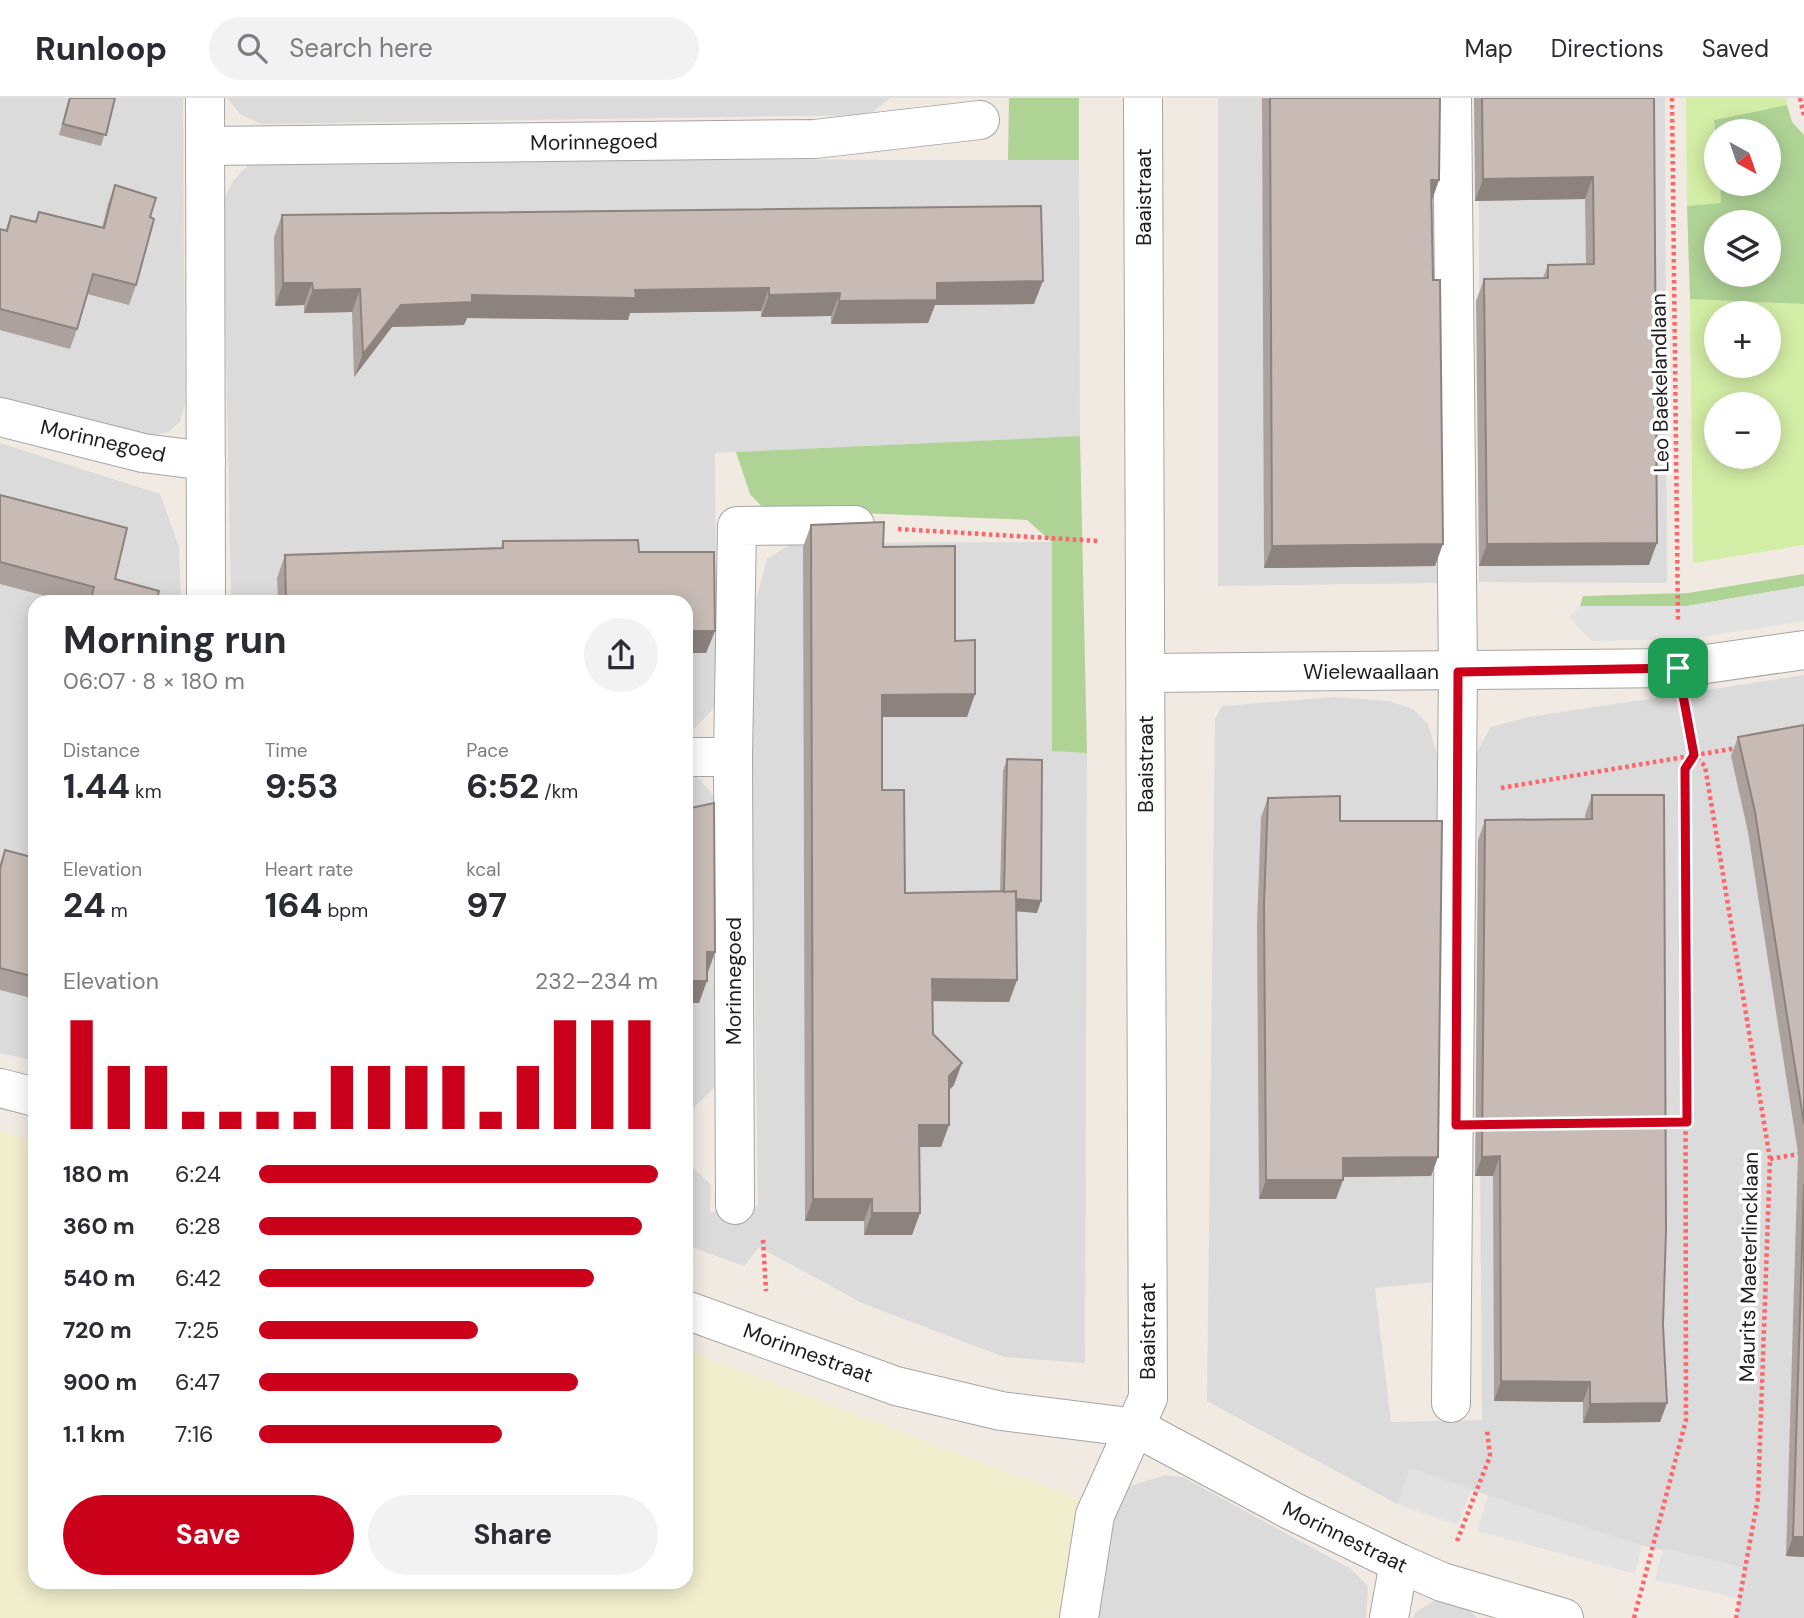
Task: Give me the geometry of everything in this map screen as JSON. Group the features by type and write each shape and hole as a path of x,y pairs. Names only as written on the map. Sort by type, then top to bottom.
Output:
{"street":[{"path":"205,98 206,595"},
{"name":"Baaistraat","path":"1137,1428 1148,1398 1143,98"},
{"path":"1451,1404 1458,793 1452,98"},
{"name":"Morinnegoed","path":"206,146 815,139 980,120"},
{"name":"Morinnegoed","path":"0,417 143,453 206,461"},
{"name":"Morinnegoed","path":"735,1205 733,757 737,526 855,525"},
{"name":"Wielewaallaan","path":"1146,673 1678,668 1804,650"},
{"path":"693,757 733,757"},
{"path":"0,1088 28,1095"},
{"name":"Morinnestraat","path":"693,1312 896,1386 1001,1411 1137,1428 1280,1505 1441,1582 1564,1618"},
{"path":"1079,1618 1095,1515 1137,1428"},
{"path":"1389,1618 1399,1563"}],"path":[{"name":"Leo Baekelandlaan","path":"1672,98 1678,668"},
{"path":"1800,98 1804,116"},
{"path":"855,525 1091,541 1145,541"},
{"name":"Maurits Maeterlincklaan","path":"1678,668 1694,755 1705,766 1770,1159 1758,1498 1736,1618"},
{"path":"1458,793 1749,746"},
{"name":"Maurits Maeterlincklaan","path":"1634,1618 1686,1420 1685,769 1694,755"},
{"path":"1646,1122 1687,1122"},
{"path":"1770,1159 1804,1153"},
{"path":"735,1205 762,1203 766,1337"},
{"path":"1441,1582 1490,1455 1487,1425 1451,1404"}],"shaded area":[{"path":"0,98 183,98 185,404 180,422 168,432 151,436 0,397"},
{"path":"227,98 890,98 869,115 261,124 240,114"},
{"path":"1218,98 1433,98 1439,583 1218,586"},
{"path":"1479,98 1665,98 1667,583 1479,582"},
{"path":"254,159 1079,160 1080,436 715,453 717,705 693,730 693,595 231,595 223,201 233,181"},
{"path":"0,443 160,494 179,547 181,595 28,595 28,1059 0,1053"},
{"path":"1053,542 1052,750 1087,753 1085,1363 1004,1357 862,1303 759,1247 744,1266 693,1248 693,1167 711,1185 710,1212 758,1206 750,624 767,559 793,543"},
{"path":"1804,586 1804,621 1688,639 1592,641 1569,617 1580,606 1687,606"},
{"path":"1804,675 1804,1618 1736,1618 1743,1568 1618,1540 1411,1469 1397,1504 1207,1401 1215,719 1222,706 1335,697 1389,701 1413,709 1428,724 1442,772 1435,1282 1375,1288 1391,1422 1482,1420 1477,752 1491,727 1529,717"},
{"path":"693,775 718,800 718,1084 693,1108"},
{"path":"0,1131 28,1139 28,1589 693,1589 693,1353 1084,1501 1065,1618 0,1618"},
{"path":"1410,1469 1471,1489 1458,1525 1397,1504"},
{"path":"1165,1475 1183,1477 1351,1569 1368,1586 1366,1618 1093,1618 1115,1491"},
{"path":"1488,1495 1642,1546 1635,1574 1477,1531"},
{"path":"1663,1548 1743,1567 1739,1598 1655,1580"},
{"path":"1435,1600 1465,1606 1477,1618 1413,1618 1415,1613"}],"green space":[{"path":"1009,98 1079,98 1079,160 1008,160"},
{"path":"1686,98 1786,98 1787,105 1719,119 1704,119 1704,196 1721,196 1721,203 1687,206"},
{"path":"1787,105 1792,122 1804,135 1804,304 1690,299 1687,206 1721,203 1721,196 1782,196 1782,119 1719,119"},
{"path":"1690,299 1736,301 1704,301 1704,378 1781,378 1781,303 1804,304 1804,545 1693,563"},
{"path":"1080,436 1087,753 1052,751 1052,542 1027,520 764,509 750,494 736,452"},
{"path":"1804,574 1804,586 1687,606 1580,606 1583,596 1688,593"}],"building":[{"path":"70,98 115,98 106,135 63,124"},
{"path":"1270,98 1440,98 1439,180 1431,180 1433,280 1440,280 1443,544 1272,546"},
{"path":"1482,98 1654,98 1657,543 1487,544 1484,279 1548,278 1548,265 1594,264 1593,177 1483,179"},
{"path":"115,185 156,198 150,217 154,219 136,285 93,274 77,329 0,309 0,229 7,231 11,216 36,222 39,212 104,228"},
{"path":"1041,206 1043,281 937,283 937,300 839,301 840,293 769,295 769,288 635,290 636,298 472,295 472,302 401,305 363,354 360,289 313,290 312,283 283,283 282,215"},
{"path":"0,495 127,528 115,579 159,591 158,595 92,595 94,587 0,562"},
{"path":"884,522 883,547 955,546 955,641 975,640 975,694 882,695 882,790 904,790 905,893 1016,891 1017,980 932,979 933,1034 962,1063 949,1076 949,1125 919,1125 920,1213 872,1213 872,1199 813,1199 811,525"},
{"path":"638,540 639,552 714,552 715,631 693,631 693,595 286,595 285,555 503,548 503,541"},
{"path":"1804,725 1804,1124 1755,812 1738,737"},
{"path":"1007,759 1042,760 1041,901 1016,899 1016,891 1004,892"},
{"path":"1592,795 1664,795 1666,1230 1663,1325 1667,1403 1590,1404 1590,1382 1501,1381 1500,1156 1482,1157 1485,820 1592,819"},
{"path":"1340,796 1340,821 1442,821 1438,1157 1343,1158 1343,1180 1266,1180 1264,905 1268,798"},
{"path":"714,803 715,952 707,952 707,981 693,981 693,808"},
{"path":"5,850 28,856 28,975 0,968 0,869"},
{"path":"1804,1184 1804,1537 1793,1537"}],"route":[{"path":"1678,668 1694,755 1685,769 1687,1122 1456,1125 1458,672 1678,668"}]}
